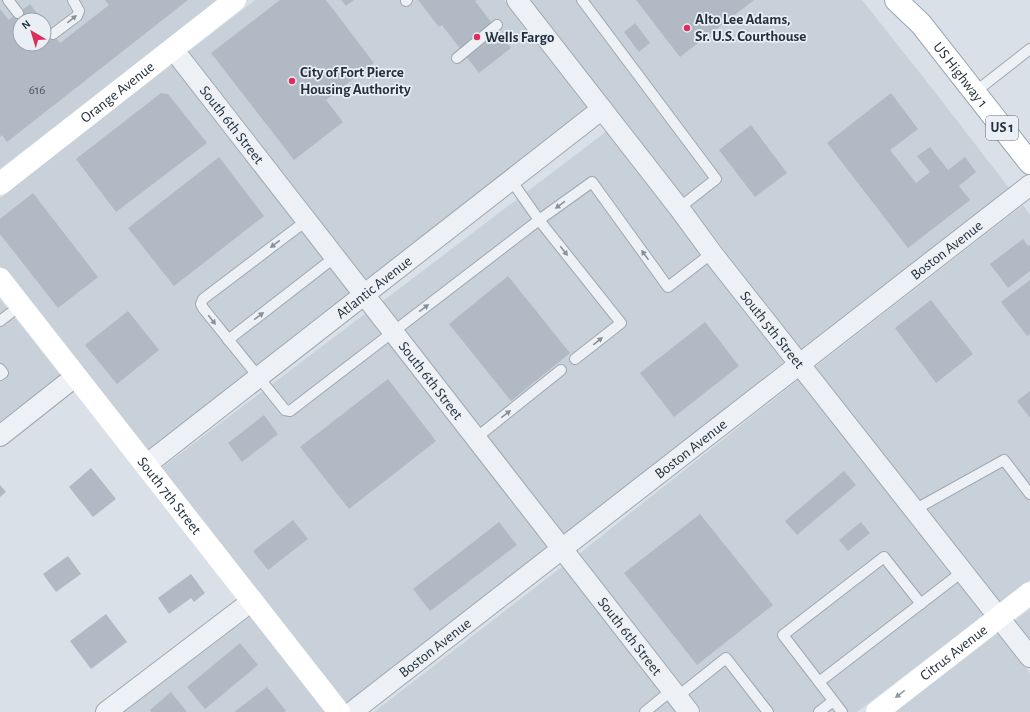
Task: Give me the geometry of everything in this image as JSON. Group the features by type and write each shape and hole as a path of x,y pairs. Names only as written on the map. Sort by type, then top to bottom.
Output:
{"street":[{"name":"Orange Avenue","path":"0,184 235,0"},
{"name":"South 5th Street","path":"517,0 679,208 712,253 1030,657"},
{"name":"US Highway 1","path":"896,0 921,24 1030,163"},
{"name":"US Highway 1","path":"908,0 921,24"},
{"name":"South 6th Street","path":"172,49 306,221 336,257 689,712"},
{"name":"Atlantic Avenue","path":"146,466 602,109"},
{"name":"Boston Avenue","path":"352,712 1030,185"},
{"name":"South 7th Street","path":"0,279 339,712"},
{"path":"0,436 76,376"},
{"name":"Citrus Avenue","path":"877,712 1030,593"},
{"path":"106,712 252,601"}],"lane":[{"path":"8,0 17,12"},
{"path":"53,34 77,16 79,11 73,0"},
{"path":"582,0 716,178 679,208"},
{"path":"458,58 497,25"},
{"path":"975,92 1030,49"},
{"path":"511,180 539,220 621,323 575,359"},
{"path":"306,221 203,299 201,304 258,378 285,410 290,411 539,220 592,182 668,287 712,253"},
{"path":"228,340 336,257"},
{"path":"0,321 21,305"},
{"path":"0,369 3,373 0,375"},
{"path":"476,438 561,370"},
{"path":"914,510 1004,460 1030,494"},
{"path":"842,712 783,635 884,557 921,604"},
{"path":"819,682 962,572"},
{"path":"645,712 726,658 768,712"},
{"path":"819,712 833,701"}],"shaded area":[{"path":"0,0 218,0 0,169"},
{"path":"255,0 504,0 593,113 369,283 188,52"},
{"path":"530,0 862,0 1009,188 801,349"},
{"path":"172,64 352,295 146,451 0,266 0,198"},
{"path":"607,131 785,361 565,536 383,301"},
{"path":"1023,205 1030,215 1030,580 1000,603 815,367"},
{"path":"0,299 62,377 0,425"},
{"path":"366,313 549,549 346,705 160,469"},
{"path":"799,379 984,615 857,712 702,712 579,554"},
{"path":"563,566 677,712 374,712"},
{"path":"1030,609 1030,641 1014,621"},
{"path":"251,616 326,712 124,712"},
{"path":"998,633 1030,673 1030,712 895,712"}],"building":[{"path":"105,0 188,0 7,142 2,135 0,137 0,9 9,20 12,18 12,52 52,52 52,33 60,43 109,5"},
{"name":"City of Fort Pierce Housing Authority","path":"280,0 326,0 374,63 326,100 343,122 294,160 211,53"},
{"path":"341,0 354,0 346,6"},
{"name":"Wells Fargo","path":"418,0 477,0 475,1 511,48 479,73 442,25 439,27"},
{"name":"Alto Lee Adams, Sr. U.S. Courthouse","path":"636,0 754,0 680,57"},
{"path":"30,4 36,12 20,12"},
{"path":"635,23 650,43 639,52 624,32"},
{"path":"161,93 168,94 207,143 116,212 76,159"},
{"path":"891,93 918,129 890,150 916,183 930,172 917,156 930,147 948,170 965,157 976,172 959,186 970,200 908,248 827,143"},
{"path":"751,125 787,173 755,197 719,150"},
{"path":"219,157 264,216 174,286 128,228"},
{"path":"33,193 98,277 58,308 0,234 0,219"},
{"path":"1023,239 1028,246 1030,245 1030,271 1008,288 990,264"},
{"path":"508,276 570,353 511,401 449,324"},
{"path":"1030,280 1030,334 1027,336 1001,302"},
{"path":"931,300 973,354 936,383 895,328"},
{"path":"128,311 159,350 117,384 85,345"},
{"path":"705,322 739,366 674,417 640,373"},
{"path":"388,379 436,441 349,509 300,447"},
{"path":"1030,391 1030,418 1017,401"},
{"path":"264,415 278,434 242,462 228,443"},
{"path":"91,468 116,499 93,517 69,487"},
{"path":"844,471 856,485 797,535 785,521"},
{"path":"0,485 6,492 0,497"},
{"path":"700,514 773,605 697,665 624,573"},
{"path":"293,520 308,539 268,570 253,551"},
{"path":"499,522 517,545 430,611 413,589"},
{"path":"861,522 870,533 848,551 839,540"},
{"path":"68,556 81,574 56,592 43,574"},
{"path":"191,574 205,593 194,602 191,598 169,614 158,598"},
{"path":"106,614 127,642 91,669 70,641"},
{"path":"240,643 258,665 205,709 187,687"},
{"path":"267,687 286,711 234,712"},
{"path":"171,692 187,712 151,712 150,710"}],"place":[{"name":"Alto Lee Adams, Sr. U.S. Courthouse","path":"687,28"},
{"name":"Wells Fargo","path":"477,37"},
{"name":"City of Fort Pierce Housing Authority","path":"292,81"}]}
